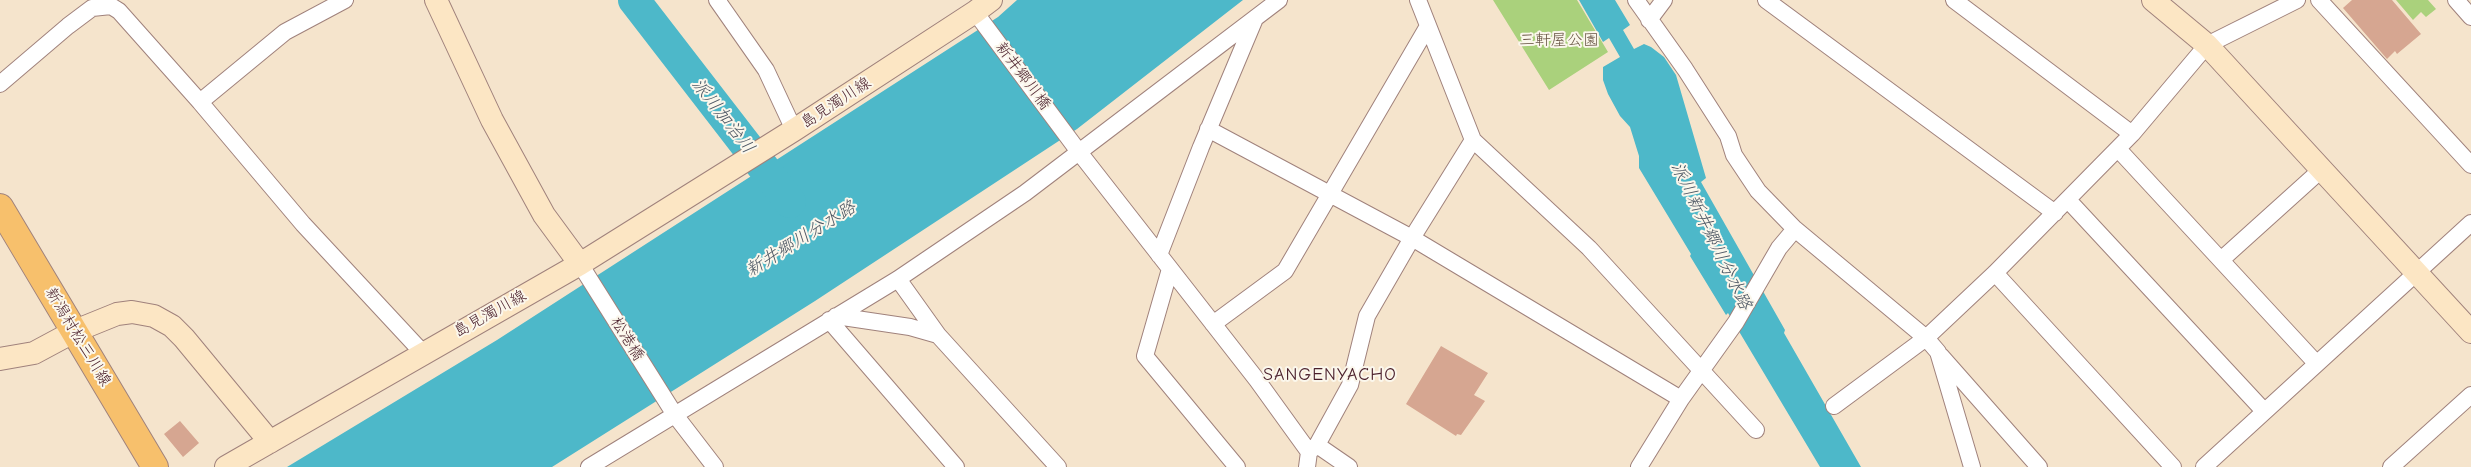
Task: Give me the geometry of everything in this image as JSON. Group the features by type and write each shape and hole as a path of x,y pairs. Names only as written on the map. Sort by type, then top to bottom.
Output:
{"main road":[{"path":"436,0 492,120 544,215 580,264"},
{"path":"2160,2 2207,45 2471,332"},
{"name":"島見濁川線","path":"226,467 422,352 580,264 794,130 985,14"},
{"name":"新潟村松三川線","path":"0,207 155,467"},
{"path":"0,359 34,353 75,331 122,313 142,313 162,320 184,338 270,442"}],"street":[{"path":"200,102 285,32 345,0"},
{"path":"717,0 766,70 794,130"},
{"path":"589,467 607,463 675,414 898,279 1025,193 1075,146 1279,0"},
{"path":"1418,0 1473,140 1589,248 1756,430"},
{"path":"1636,0 1685,69 1728,136 1734,155 1758,191 1795,228 1926,338 2039,467"},
{"path":"1649,20 1664,0"},
{"path":"1766,0 2055,213"},
{"path":"1954,0 2132,134"},
{"path":"1834,406 1926,338 1995,273 2132,134 2207,45 2297,0"},
{"path":"2319,0 2471,166"},
{"path":"2456,0 2471,17"},
{"path":"0,84 92,8 111,6 119,11 200,102 303,224 422,352"},
{"name":"新井郷川橋","path":"985,14 1075,146 1213,324 1311,455 1349,467"},
{"path":"1159,255 1208,129 1255,19"},
{"path":"1213,324 1285,271 1428,26"},
{"path":"1208,129 1412,238 1681,399"},
{"path":"1311,455 1350,385 1367,316 1412,238 1473,140"},
{"path":"2118,149 2316,363"},
{"path":"2220,260 2322,169"},
{"path":"2068,200 2264,411"},
{"path":"2204,467 2316,363 2471,224"},
{"path":"1639,467 1681,399 1736,322 1779,248 1795,228"},
{"name":"松港橋","path":"580,264 675,414 715,467"},
{"path":"1170,268 1145,356 1237,467"},
{"path":"1995,273 2173,467"},
{"path":"898,279 938,335 1058,467"},
{"path":"832,318 910,328 938,335"},
{"path":"832,318 956,467"},
{"path":"1938,352 1972,467"},
{"path":"2391,467 2471,395"}],"green space":[{"name":"三軒屋公園","path":"1493,0 1577,0 1608,52 1549,90"},
{"path":"2396,0 2428,0 2436,9 2426,17 2421,12 2413,20"}],"water":[{"name":"新井郷川分水路","path":"1017,0 1243,0 1077,129 815,301 552,467 287,467 497,340 998,17"},
{"name":"派川新井郷川分水路","path":"1579,0 1615,0 1630,25 1623,30 1634,49 1644,44 1651,47 1664,57 1676,75 1706,178 1701,182 1785,330 1784,333 1861,467 1820,467 1728,313 1726,315 1690,256 1691,254 1639,168 1639,156 1630,127 1620,116 1603,80 1603,67 1620,57 1609,38 1603,42"}],"building":[{"path":"2352,0 2392,0 2421,34 2397,54 2395,51 2387,59 2343,8"},
{"path":"1441,346 1488,373 1474,395 1485,401 1461,435 1457,434 1456,436 1406,404"},
{"path":"180,421 199,443 183,457 164,434"}],"waterway":[{"name":"派川加治川","path":"634,0 790,202"}],"district":[{"name":"SANGENYACHO","path":"1330,375"}]}
